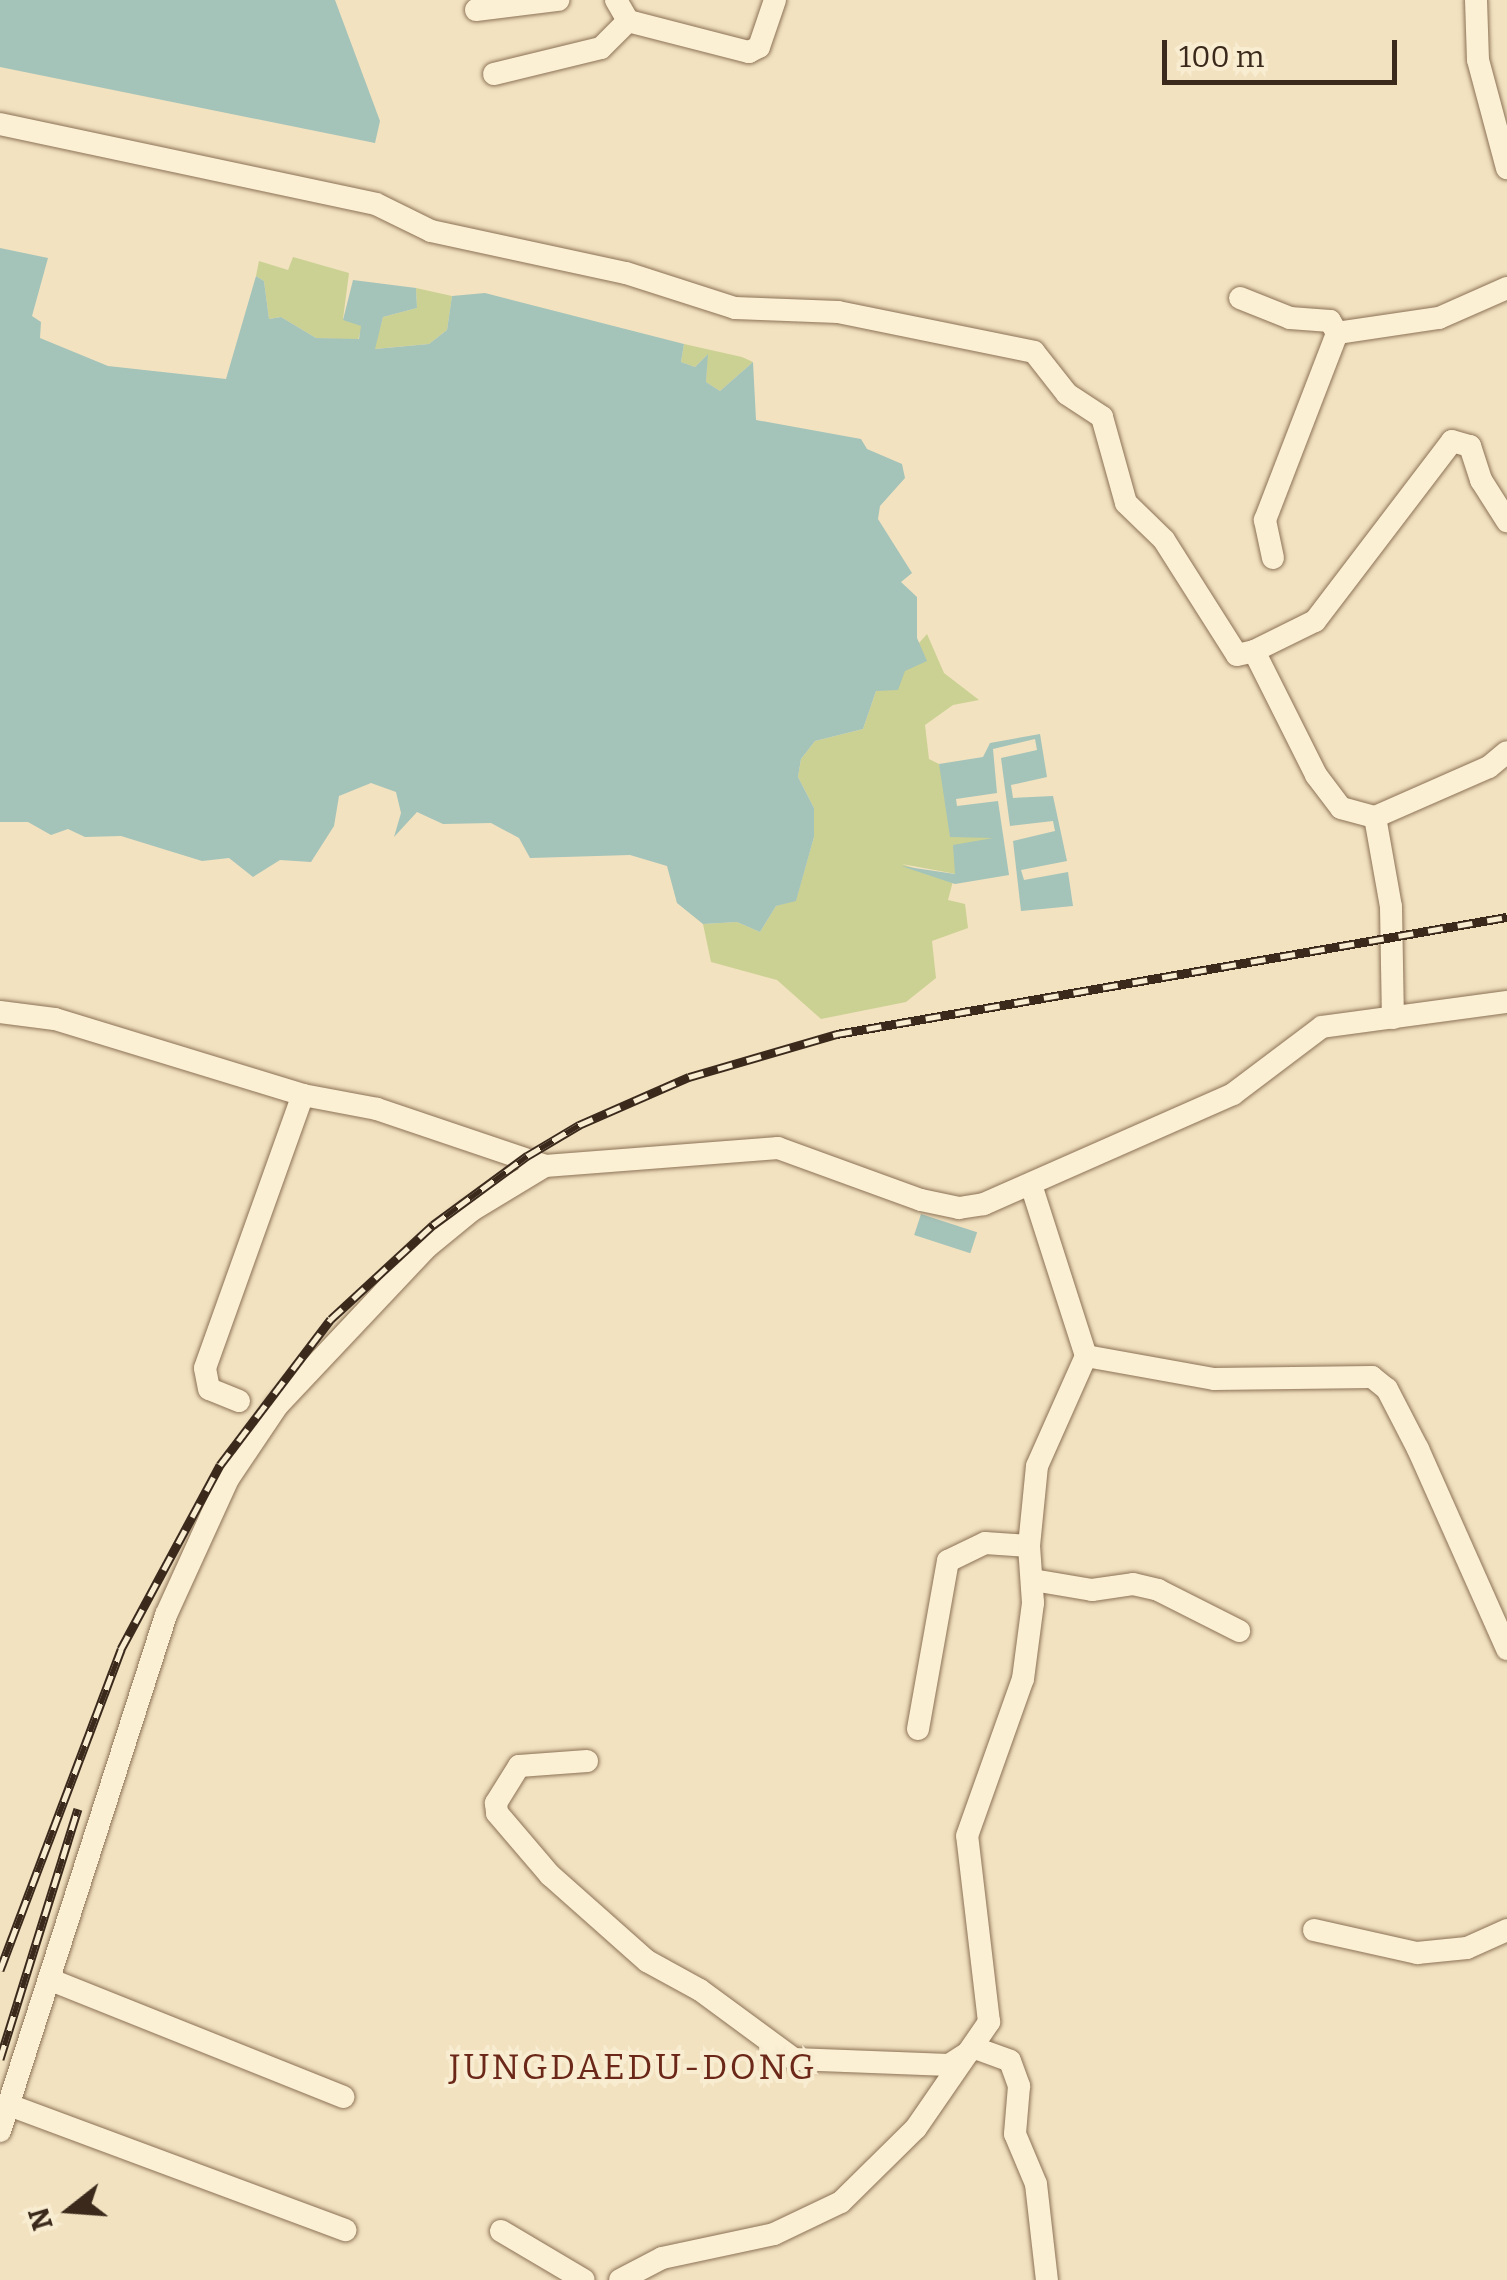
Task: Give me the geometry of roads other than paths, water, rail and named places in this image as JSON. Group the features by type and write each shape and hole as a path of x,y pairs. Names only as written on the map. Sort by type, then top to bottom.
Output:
{"street":[{"path":"476,10 558,0"},
{"path":"616,0 628,21 749,52 759,47 775,0"},
{"path":"1476,0 1474,33 1496,84 1507,168"},
{"path":"494,74 600,48 628,21"},
{"path":"0,124 376,204 431,231 626,273 735,308 838,312 1034,352 1068,394 1102,417 1126,503 1164,540 1237,656 1315,621 1452,441 1470,446 1507,521"},
{"path":"1337,333 1440,318 1507,288"},
{"path":"1240,298 1290,318 1330,321 1337,333"},
{"path":"1273,558 1265,520 1337,333"},
{"path":"1254,651 1328,797 1341,808 1376,816 1488,767 1507,752"},
{"path":"1376,816 1391,907 1393,1018"},
{"path":"0,1012 56,1019 302,1095 378,1109 545,1166 778,1148 870,1185 959,1208 1032,1188 1233,1094 1322,1026 1507,1002"},
{"path":"239,1401 208,1389 205,1368 302,1095"},
{"path":"0,2130 166,1615 228,1479 277,1406 427,1247 545,1166"},
{"path":"620,2280 662,2258 774,2234 841,2202 916,2128 975,2048 989,2022 990,2001 967,1872 967,1836 1023,1679 1033,1580 1028,1546 1037,1466 1086,1356 1032,1188"},
{"path":"1086,1356 1214,1379 1372,1377 1386,1389 1418,1448 1507,1649"},
{"path":"918,1728 948,1560 985,1543 1028,1546"},
{"path":"1033,1580 1092,1590 1133,1584 1158,1590 1240,1631"},
{"path":"588,1761 519,1766 496,1803 497,1812 550,1875 648,1961 700,1990 794,2059 949,2065 975,2048 998,2053 1016,2072 1015,2134 1036,2184 1047,2280"},
{"path":"1314,1930 1417,1953 1467,1948 1507,1930"},
{"path":"51,1980 344,2097"},
{"path":"8,2105 346,2230"},
{"path":"501,2231 584,2280"}],"water":[{"path":"0,0 335,0 380,121 375,143 0,67"},
{"path":"0,248 48,258 32,316 41,322 40,338 108,366 226,379 256,276 264,281 269,319 281,317 316,338 359,339 361,326 343,320 353,280 416,288 417,308 383,317 375,349 429,344 447,330 452,296 485,293 684,344 681,362 695,367 708,354 706,382 720,391 753,362 756,420 861,439 867,449 902,464 905,478 880,506 878,519 912,573 901,582 917,597 917,638 927,661 905,671 898,690 876,691 863,729 815,741 801,759 798,777 814,808 814,837 796,901 776,906 760,932 737,922 703,924 677,903 667,866 630,855 530,858 519,838 491,823 443,824 417,812 394,837 401,813 396,792 371,783 339,796 334,826 311,862 280,860 253,877 229,858 202,861 121,836 85,837 68,829 51,835 28,822 0,822"},
{"path":"1040,734 1047,777 1011,785 1013,798 1053,796 1067,861 1021,870 1024,880 1068,872 1073,906 1021,911 1013,841 1055,831 1053,821 1010,826 1001,758 1037,750 1035,739 993,749 997,793 956,799 957,806 998,801 1009,875 955,884 901,866 955,874 953,845 993,838 950,837 939,764 983,757 990,743"},
{"path":"921,1214 977,1232 970,1253 914,1235"}],"railway":[{"path":"0,1970 121,1649 220,1465 331,1319 433,1225 527,1156 579,1125 689,1077 837,1034 1507,917"},
{"path":"0,2059 78,1809"}],"district":[{"name":"JUNGDAEDU-DONG","path":"633,2067"}]}
